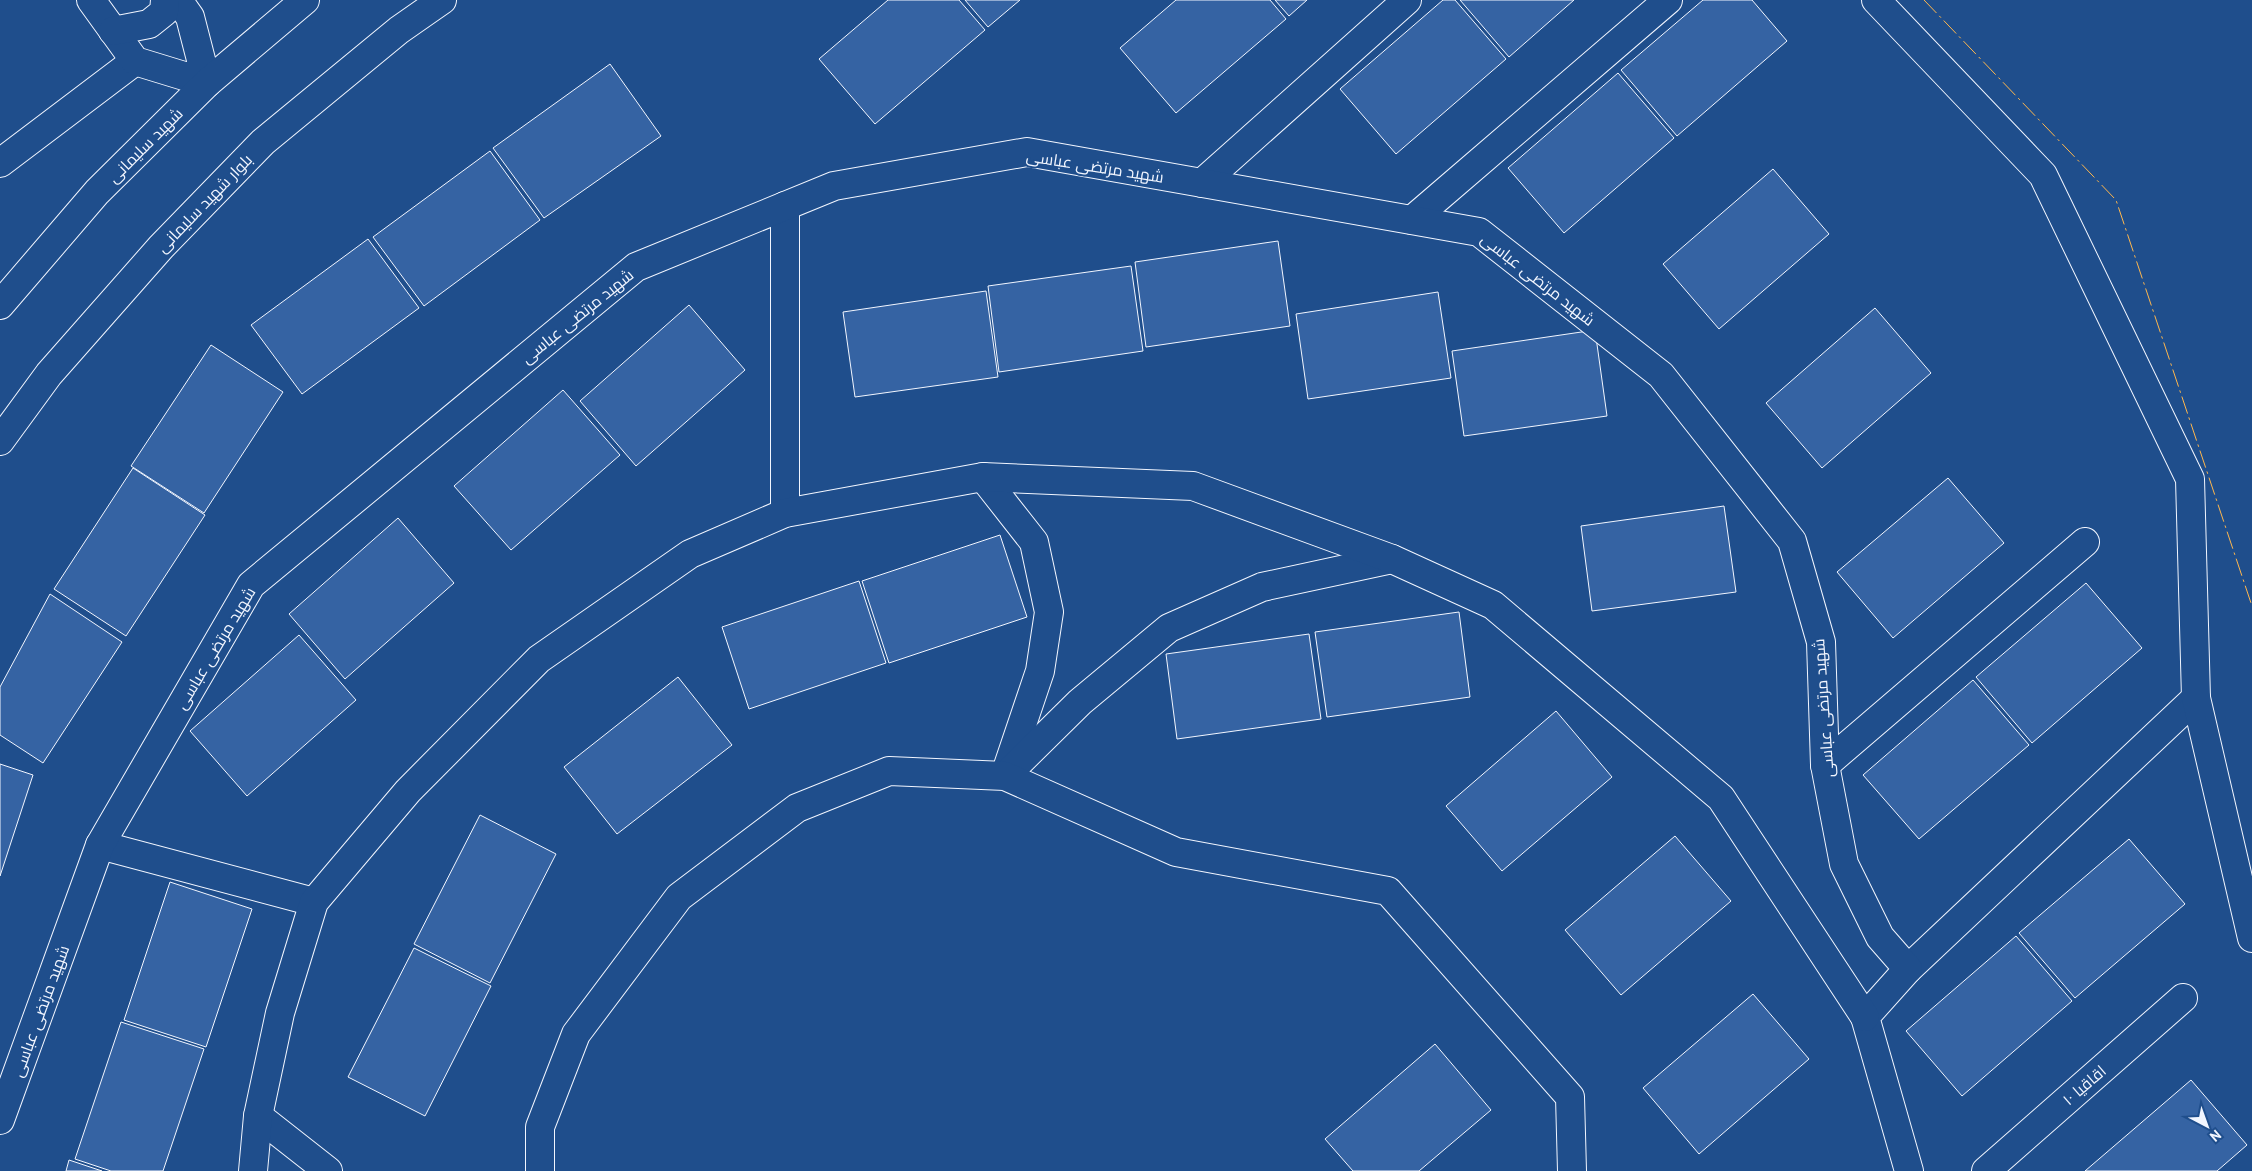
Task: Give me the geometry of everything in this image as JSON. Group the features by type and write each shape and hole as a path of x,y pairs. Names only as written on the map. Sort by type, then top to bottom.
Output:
{"street":[{"path":"91,0 134,61 207,83"},
{"path":"113,30 149,24 164,12 165,0"},
{"name":"شهید سلیمانی","path":"0,305 97,192 207,83 305,0"},
{"name":"بلوار شهید سلیمانی","path":"0,441 49,374 154,254 263,142 399,30 442,0"},
{"path":"1202,183 1407,0"},
{"path":"1412,220 1668,0"},
{"path":"1876,0 2043,175 2190,479 2196,698 2252,938"},
{"path":"184,8 207,83"},
{"path":"0,163 134,61"},
{"name":"شهید مرتضی عباسی","path":"0,1120 100,844 251,585 636,267 834,186 1027,152 1479,232 1662,375 1792,541 1822,642 1824,765 1844,864 1880,937 1908,969"},
{"path":"785,206 785,513"},
{"path":"983,477 1034,542 1049,612 1040,671 1004,776"},
{"path":"252,1171 258,1116 280,1012 314,902 408,791 540,658 690,554 785,513 983,477 1193,486 1392,559 1493,605 1721,798 1865,1017 1909,1171"},
{"path":"1824,765 2085,542"},
{"path":"1004,776 1080,702 1169,628 1262,587 1392,559"},
{"path":"1865,1017 1908,969 2196,698"},
{"path":"540,1171 540,1128 576,1034 679,897 797,808 889,771 1004,776 1176,852 1388,891 1570,1097 1572,1171"},
{"path":"100,844 314,902"},
{"name":"اقاقیا ۱۰","path":"1986,1171 2183,998"},
{"path":"258,1116 328,1171"}],"building":[{"path":"888,0 959,0 985,30 875,124 819,59"},
{"path":"965,0 1020,0 988,27"},
{"path":"1176,0 1270,0 1286,19 1176,113 1120,48"},
{"path":"1275,0 1307,0 1289,16"},
{"path":"1443,0 1455,0 1506,59 1396,154 1340,89"},
{"path":"1460,0 1574,0 1509,57"},
{"path":"1703,0 1752,0 1787,41 1677,136 1621,70"},
{"path":"610,64 661,136 544,218 493,148"},
{"path":"1618,73 1674,138 1564,233 1508,168"},
{"path":"490,151 540,220 424,306 373,237"},
{"path":"1773,169 1829,234 1719,329 1663,264"},
{"path":"368,239 419,308 302,394 251,325"},
{"path":"1278,241 1290,326 1146,347 1135,262"},
{"path":"1131,266 1143,351 999,372 988,286"},
{"path":"986,291 998,377 855,397 843,312"},
{"path":"1438,292 1451,378 1308,399 1296,314"},
{"path":"689,305 745,370 636,466 580,401"},
{"path":"1875,308 1931,373 1822,468 1766,403"},
{"path":"1595,330 1607,416 1464,436 1452,351"},
{"path":"211,345 283,392 204,513 131,466"},
{"path":"563,390 620,455 511,550 454,486"},
{"path":"133,468 205,515 126,636 54,589"},
{"path":"1948,478 2004,543 1893,638 1837,572"},
{"path":"1724,506 1736,592 1592,611 1581,526"},
{"path":"398,518 454,583 345,679 289,614"},
{"path":"1000,535 1027,617 889,663 862,581"},
{"path":"859,581 886,663 749,709 722,627"},
{"path":"2086,583 2142,648 2032,743 1976,677"},
{"path":"50,594 122,642 43,763 0,735 0,687"},
{"path":"1459,612 1470,697 1327,717 1315,632"},
{"path":"1309,634 1321,719 1177,739 1166,654"},
{"path":"299,635 356,700 247,796 190,731"},
{"path":"678,677 732,745 617,834 564,767"},
{"path":"1973,680 2029,745 1919,839 1863,775"},
{"path":"1556,711 1612,777 1502,871 1446,806"},
{"path":"0,764 33,775 0,876"},
{"path":"480,815 556,854 490,983 414,944"},
{"path":"1675,836 1731,901 1621,995 1565,930"},
{"path":"2129,839 2185,904 2075,998 2019,933"},
{"path":"170,882 252,909 206,1047 124,1020"},
{"path":"2016,936 2072,1001 1962,1096 1906,1031"},
{"path":"414,948 491,986 425,1116 348,1077"},
{"path":"1753,994 1809,1059 1699,1154 1643,1088"},
{"path":"121,1022 204,1049 163,1171 111,1171 75,1159"},
{"path":"1435,1044 1491,1110 1419,1171 1353,1171 1325,1139"},
{"path":"2191,1080 2247,1145 2217,1171 2085,1171"},
{"path":"69,1160 102,1171 66,1171"}],"power":[{"path":"1924,0 2116,200 2252,606"}]}
